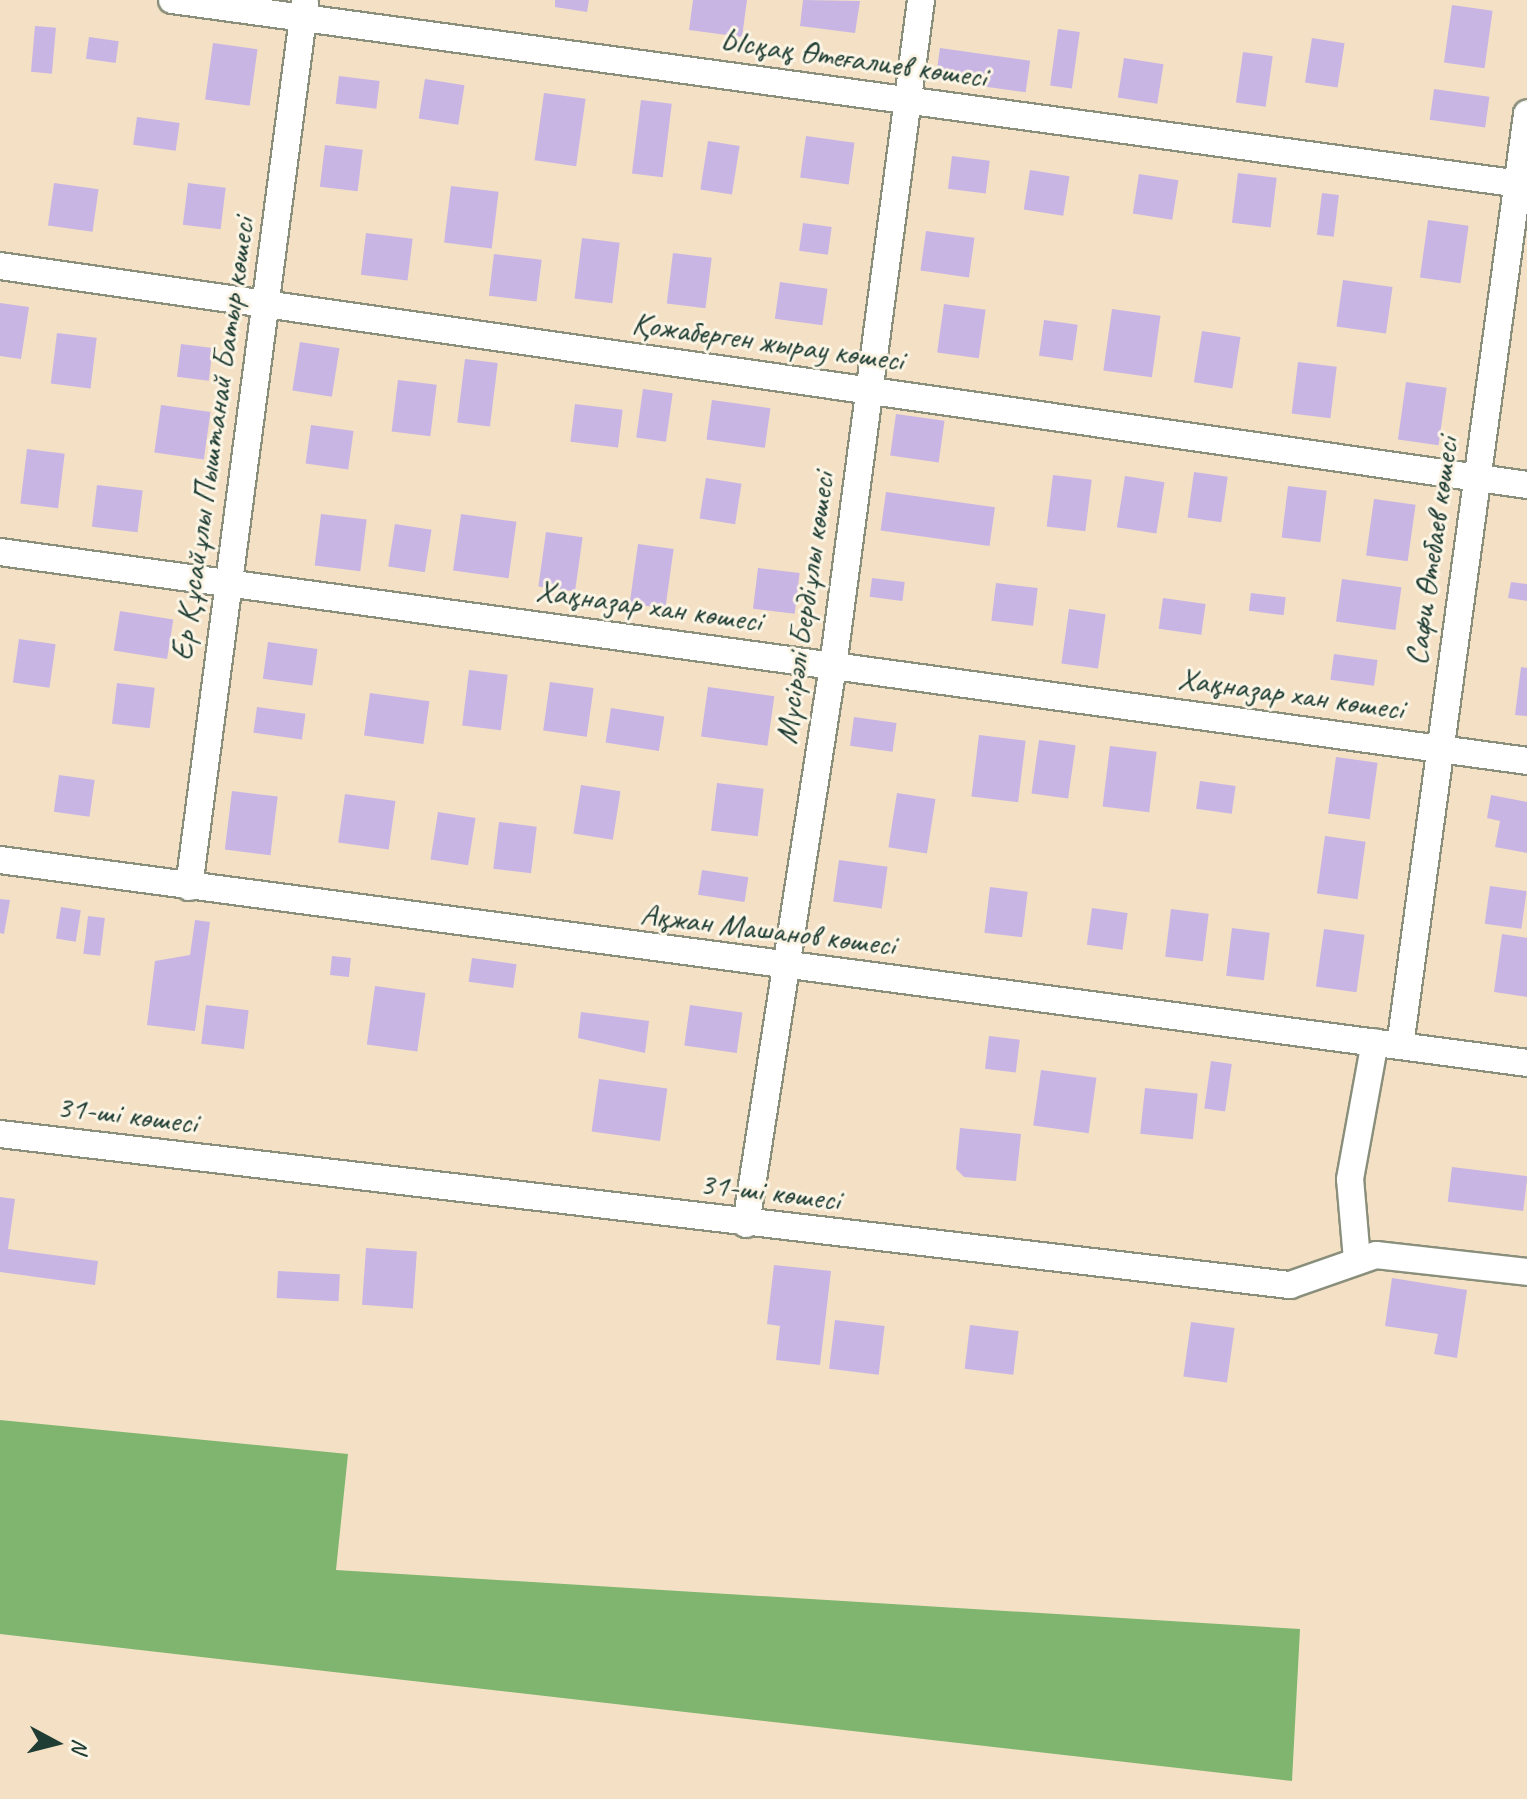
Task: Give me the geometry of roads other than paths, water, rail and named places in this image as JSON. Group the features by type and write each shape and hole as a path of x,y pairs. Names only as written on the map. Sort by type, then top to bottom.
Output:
{"street":[{"name":"Ысқақ Өтеғалиев көшесі","path":"172,0 305,9 907,101 1522,185"},
{"name":"Мүсірәлі Бердіұлы көшесі","path":"746,1224 833,666 921,0"},
{"name":"Ер Құсайұлы Пыштанай Батыр көшесі","path":"189,887 305,9"},
{"name":"Сафи Өтебаев көшесі","path":"1357,1260 1350,1179 1388,1044 1440,749 1476,478 1522,185 1527,114"},
{"name":"Қожаберген жырау көшесі","path":"0,266 1527,485"},
{"name":"Хақназар хан көшесі","path":"0,552 1527,761"},
{"name":"Ақжан Машанов көшесі","path":"0,860 785,968 1527,1063"},
{"name":"31-ші көшесі","path":"0,1134 746,1224 1290,1285 1357,1260 1401,1253 1527,1272"}]}
